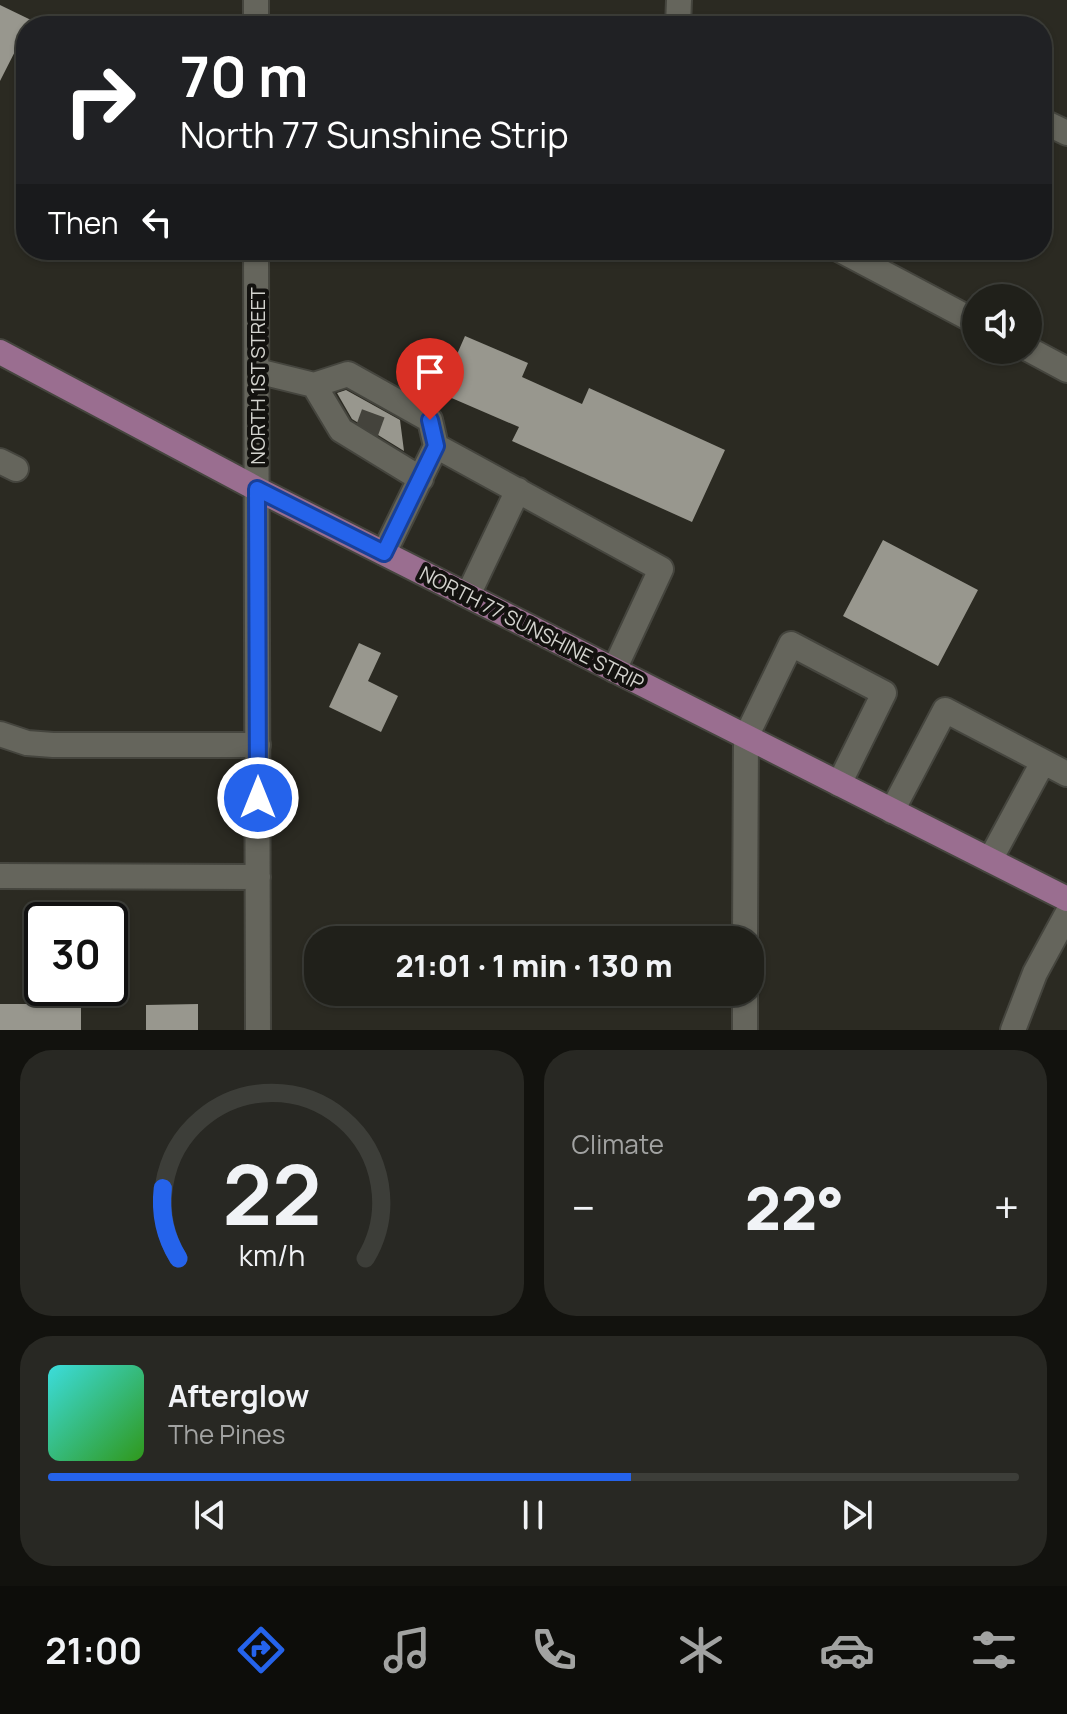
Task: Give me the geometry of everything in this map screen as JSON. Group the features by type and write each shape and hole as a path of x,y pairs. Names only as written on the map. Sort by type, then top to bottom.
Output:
{"main road":[{"name":"NORTH 77 SUNSHINE STRIP","path":"0,352 257,489 1067,899"}],"street":[{"name":"NORTH 1ST STREET","path":"256,260 258,1030"},
{"path":"859,260 962,315"},
{"path":"1042,357 1067,370"},
{"path":"257,371 314,385 348,374 379,400 430,420 436,446 384,553"},
{"path":"314,385 341,430 364,440 421,479"},
{"path":"436,446 661,569 614,670"},
{"path":"468,595 518,490"},
{"path":"745,926 746,737 791,644 884,693 839,784"},
{"path":"892,811 945,710 1067,774"},
{"path":"0,734 27,743 67,746 258,745"},
{"path":"990,860 1043,762"},
{"path":"0,876 258,877"},
{"path":"1013,1030 1035,973 1067,914"},
{"path":"745,1006 745,1030"}],"building":[{"path":"0,5 23,16 16,16 16,50 0,81"},
{"path":"465,336 528,363 522,377 582,404 589,388 725,450 692,522 512,441 519,427 440,393"},
{"path":"346,390 400,420 404,451 352,419 337,393"},
{"path":"883,540 978,590 938,666 843,616"},
{"path":"359,643 381,653 368,681 398,696 381,732 329,707"},
{"path":"0,1004 81,1006 81,1030 0,1030"},
{"path":"198,1004 198,1030 146,1030 146,1005"}],"tunnel":[{"path":"365,436 376,406"}],"route":[{"path":"258,798 257,489 384,553 436,446 430,420"}]}
